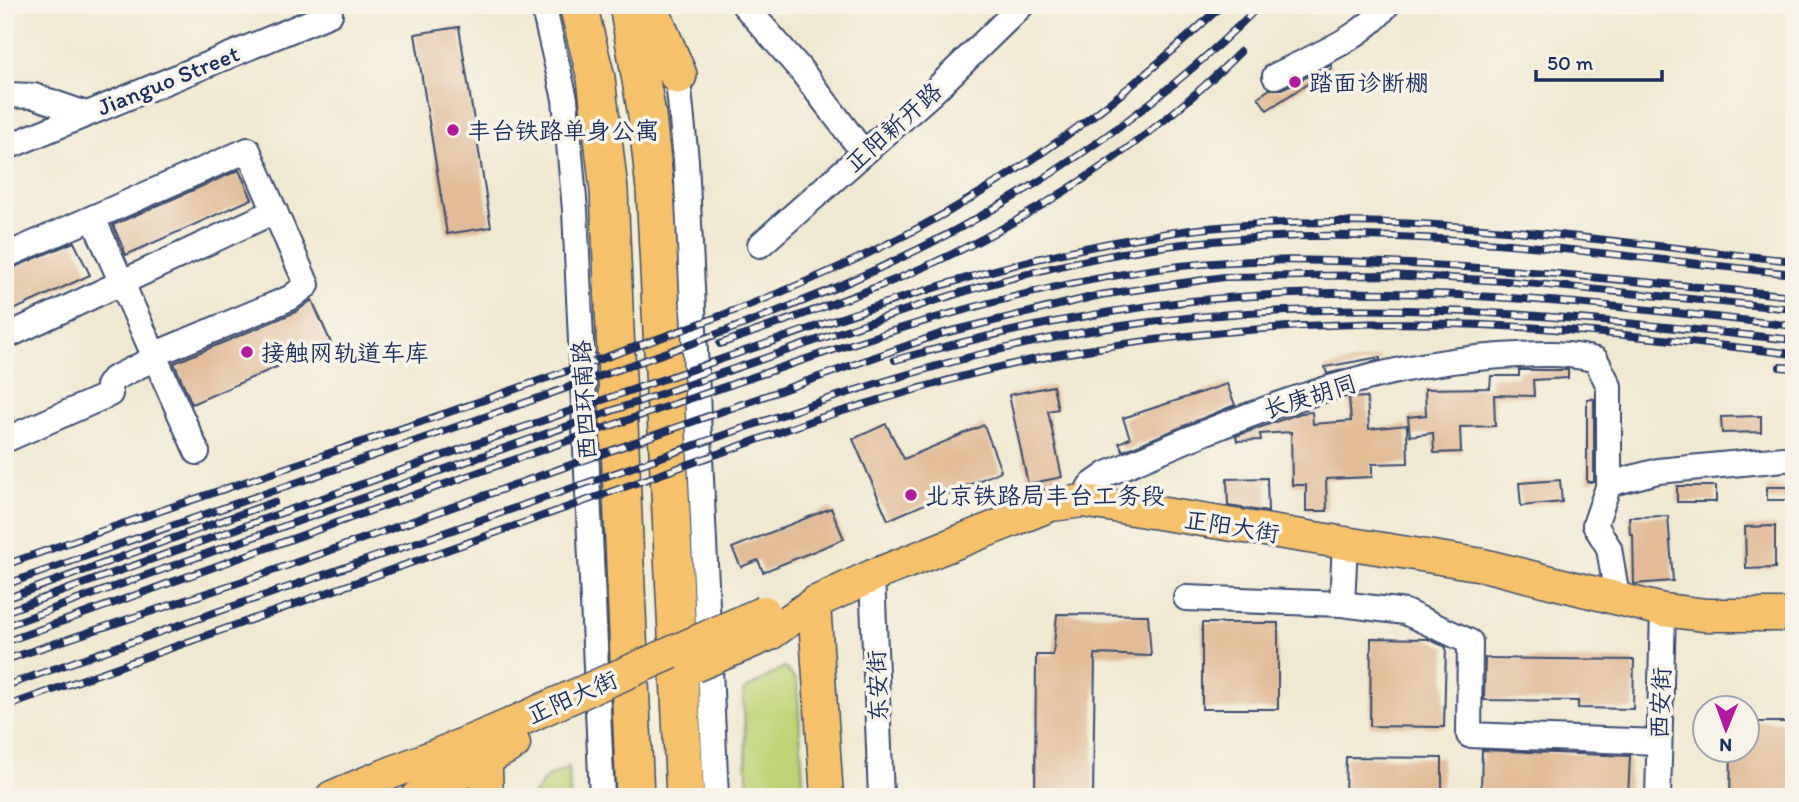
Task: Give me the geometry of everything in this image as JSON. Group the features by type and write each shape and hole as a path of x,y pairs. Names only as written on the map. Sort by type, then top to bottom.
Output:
{"highway":[{"name":"西四环南路","path":"578,5 596,78 609,190 635,797"},
{"path":"628,5 647,116 655,189 685,797"},
{"path":"648,5 678,75"}],"main road":[{"name":"正阳大街","path":"417,797 485,748 545,719 872,576 1051,505 1083,501 1483,565 1663,610 1705,615 1794,615"},
{"path":"814,603 827,797"},
{"name":"正阳大街","path":"332,797 416,760 485,748"},
{"path":"485,748 487,797"}],"street":[{"name":"西四环南路","path":"543,5 565,99 575,210 602,797"},
{"path":"667,5 678,75 687,174 716,797"},
{"path":"744,5 800,69 863,152"},
{"name":"正阳新开路","path":"760,245 933,92 1022,5"},
{"path":"1275,76 1343,40 1381,14 1387,5"},
{"name":"Jianguo Street","path":"5,148 330,9"},
{"path":"5,95 34,96 86,114"},
{"path":"5,257 248,150 307,285 290,298 154,357 113,379 108,386 110,394 5,440"},
{"path":"5,337 275,211"},
{"path":"93,218 197,452"},
{"name":"长庚胡同","path":"1083,501 1090,486 1107,474 1218,425 1324,387 1475,358 1560,352 1596,360 1609,386 1609,484 1595,525 1609,548 1617,597"},
{"path":"1609,484 1658,471 1794,458"},
{"path":"1342,604 1345,543"},
{"name":"东安街","path":"872,576 881,797"},
{"path":"1186,598 1342,604 1405,612 1470,642 1469,735 1659,742"},
{"name":"西安街","path":"1658,797 1663,610"}],"green space":[{"path":"784,667 797,681 804,797 748,797 743,691"},
{"path":"569,767 570,797 532,797 546,778"}],"building":[{"name":"丰台铁路单身公寓","path":"459,27 491,227 447,234 415,34"},
{"path":"1331,65 1332,68 1267,110 1258,97 1270,89 1282,89"},
{"path":"239,170 252,199 126,255 113,225"},
{"path":"74,242 90,275 5,314 5,271"},
{"name":"接触网轨道车库","path":"312,300 331,343 192,404 174,363 296,312"},
{"path":"1380,357 1380,360 1327,374 1325,367"},
{"path":"1519,370 1568,370 1568,378 1533,380 1534,396 1494,395 1495,426 1460,427 1461,452 1434,453 1433,433 1410,436 1408,417 1426,415 1425,389 1490,388 1491,376 1519,376"},
{"path":"1227,384 1235,405 1123,451 1119,443 1130,438 1123,418"},
{"path":"1053,386 1058,409 1048,411 1062,477 1028,484 1009,395"},
{"path":"1367,397 1369,429 1407,425 1408,463 1372,464 1372,477 1326,479 1327,511 1306,511 1306,485 1292,485 1291,432 1260,434 1261,440 1237,441 1236,436 1301,413 1312,412 1313,424 1351,421 1349,398"},
{"path":"1587,399 1594,399 1594,482 1587,482"},
{"path":"1761,416 1761,432 1722,433 1721,417"},
{"name":"北京铁路局丰台工务段","path":"886,424 904,459 984,425 1001,471 888,520 853,439"},
{"path":"1267,478 1268,512 1228,506 1227,479"},
{"path":"1560,480 1562,502 1521,506 1519,483"},
{"path":"1677,486 1716,486 1716,502 1677,502"},
{"path":"1767,487 1794,487 1794,500 1767,500"},
{"path":"831,508 844,539 763,572 758,560 741,567 732,548"},
{"path":"1668,516 1673,581 1634,584 1633,534 1630,534 1629,517"},
{"path":"1775,526 1775,568 1746,569 1745,527"},
{"path":"1057,614 1148,615 1151,656 1095,654 1093,797 1035,797 1036,655 1053,655"},
{"path":"1202,623 1278,623 1278,709 1202,709"},
{"path":"1371,638 1428,639 1446,647 1444,727 1370,726"},
{"path":"1485,658 1634,660 1633,709 1578,708 1578,701 1484,700"},
{"path":"1760,722 1794,722 1794,797 1730,797 1731,764 1760,764"},
{"path":"1482,750 1630,756 1628,797 1481,791"},
{"path":"1346,757 1442,758 1442,797 1345,797"}],"railway":[{"path":"5,565 663,337 746,306 867,254 963,203 1055,144 1141,77 1222,5"},
{"path":"5,585 712,336 875,270 979,217 1080,155 1174,84 1260,5"},
{"path":"720,344 904,276 995,232 1082,180 1125,150 1204,86 1240,52"},
{"path":"5,612 438,457 881,305 942,285 1065,252 1191,230 1342,222 1493,229 1794,261"},
{"path":"5,626 891,315 1009,279 1069,264 1191,243 1266,237 1342,236 1493,243 1794,274"},
{"path":"5,642 803,360 927,320 1116,275 1232,262 1335,261 1437,265 1794,296"},
{"path":"5,660 255,577 940,334 1100,295 1224,277 1389,275 1506,281 1794,309"},
{"path":"895,360 1005,332 1079,317 1191,301 1266,295 1342,293 1493,297 1644,309 1794,326"},
{"path":"5,686 813,404 962,359 1076,333 1201,317 1370,309 1539,316 1794,340"},
{"path":"5,707 816,419 938,383 1031,360 1166,338 1271,328 1377,324 1483,325 1561,330 1794,354"},
{"path":"1780,367 1794,368"},
{"path":"5,599 274,502"}],"place":[{"name":"踏面诊断棚","path":"1295,82"},
{"name":"丰台铁路单身公寓","path":"453,130"},
{"name":"接触网轨道车库","path":"247,352"},
{"name":"北京铁路局丰台工务段","path":"911,495"}]}
